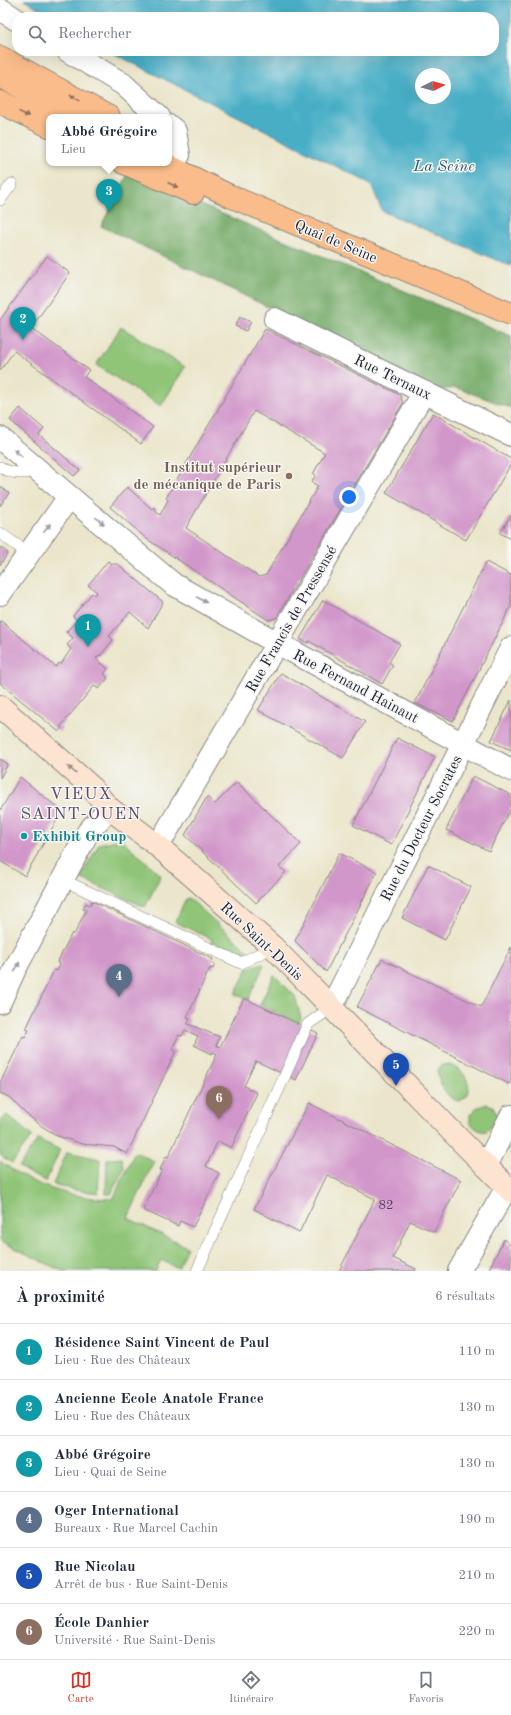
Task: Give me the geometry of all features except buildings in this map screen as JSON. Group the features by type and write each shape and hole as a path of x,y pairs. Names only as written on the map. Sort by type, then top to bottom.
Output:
{"main road":[{"path":"0,58 104,114"},
{"path":"0,76 70,114"},
{"path":"0,102 46,125"},
{"name":"Quai de Seine","path":"172,157 230,196 511,314"},
{"path":"131,166 191,193 230,196"},
{"name":"Rue Saint-Denis","path":"0,706 89,785 109,808 158,846 272,947 509,1189"}],"street":[{"path":"0,9 12,17"},
{"path":"76,56 123,84 156,114"},
{"path":"172,130 174,132 172,148"},
{"name":"Rue Ternaux","path":"275,319 511,435"},
{"name":"Rue Francis de Pressensé","path":"158,846 424,392"},
{"name":"Rue Fernand Hainaut","path":"0,438 173,584 277,643 511,770"},
{"path":"0,594 70,496"},
{"name":"Rue du Docteur Socrates","path":"331,1008 511,648"},
{"path":"0,1002 88,832 109,808"},
{"path":"486,1166 511,1116"},
{"path":"459,1271 509,1189"}],"lane":[{"path":"0,200 12,184"},
{"path":"0,467 5,471 15,473 28,473 38,470"},
{"path":"0,533 29,554"},
{"path":"63,880 241,963 272,947"},
{"path":"197,1271 308,1024 331,1008"}],"green space":[{"path":"128,174 511,336 511,408 457,388 439,390 101,226"},
{"path":"121,327 185,367 161,406 96,365"},
{"path":"121,839 161,875 145,907 80,878 99,844"},
{"path":"188,898 250,953 234,956 211,944 212,939 175,922 186,899"},
{"path":"262,963 264,965 248,1000 235,994 248,968"},
{"path":"274,975 295,996 301,1018 298,1024 260,1005"},
{"path":"442,1065 458,1068 467,1080 469,1091 467,1096 460,1101 451,1098 444,1090 437,1071"},
{"path":"487,1104 493,1106 497,1116 492,1126 486,1131 483,1131 479,1130 470,1123 470,1114 476,1108"},
{"path":"7,1115 32,1136 12,1163 0,1155 0,1121"},
{"path":"38,1139 60,1150 46,1181 19,1167"},
{"path":"67,1152 100,1159 98,1193 75,1190 53,1184"},
{"path":"135,1152 154,1161 128,1218 187,1247 178,1268 161,1260 156,1271 62,1271 0,1241 0,1161 26,1178 53,1189 82,1196 113,1199"},
{"path":"122,1158 124,1168 111,1194 106,1194 107,1159"}],"water":[{"name":"La Seine","path":"24,0 511,0 511,266 382,211 371,184 119,56 499,56 499,12 44,12"}],"place":[{"name":"Abbé Grégoire","path":"109,212"},
{"name":"Ancienne Ecole Anatole France","path":"23,340"},
{"name":"Institut supérieur de mécanique de Paris","path":"289,476"},
{"name":"Résidence Saint Vincent de Paul","path":"88,647"},
{"name":"Exhibit Group","path":"24,836"},
{"name":"Oger International","path":"119,997"},
{"name":"Rue Nicolau","path":"396,1086"},
{"name":"École Danhier","path":"219,1119"}],"district":[{"name":"VIEUX SAINT-OUEN","path":"81,803"}]}
